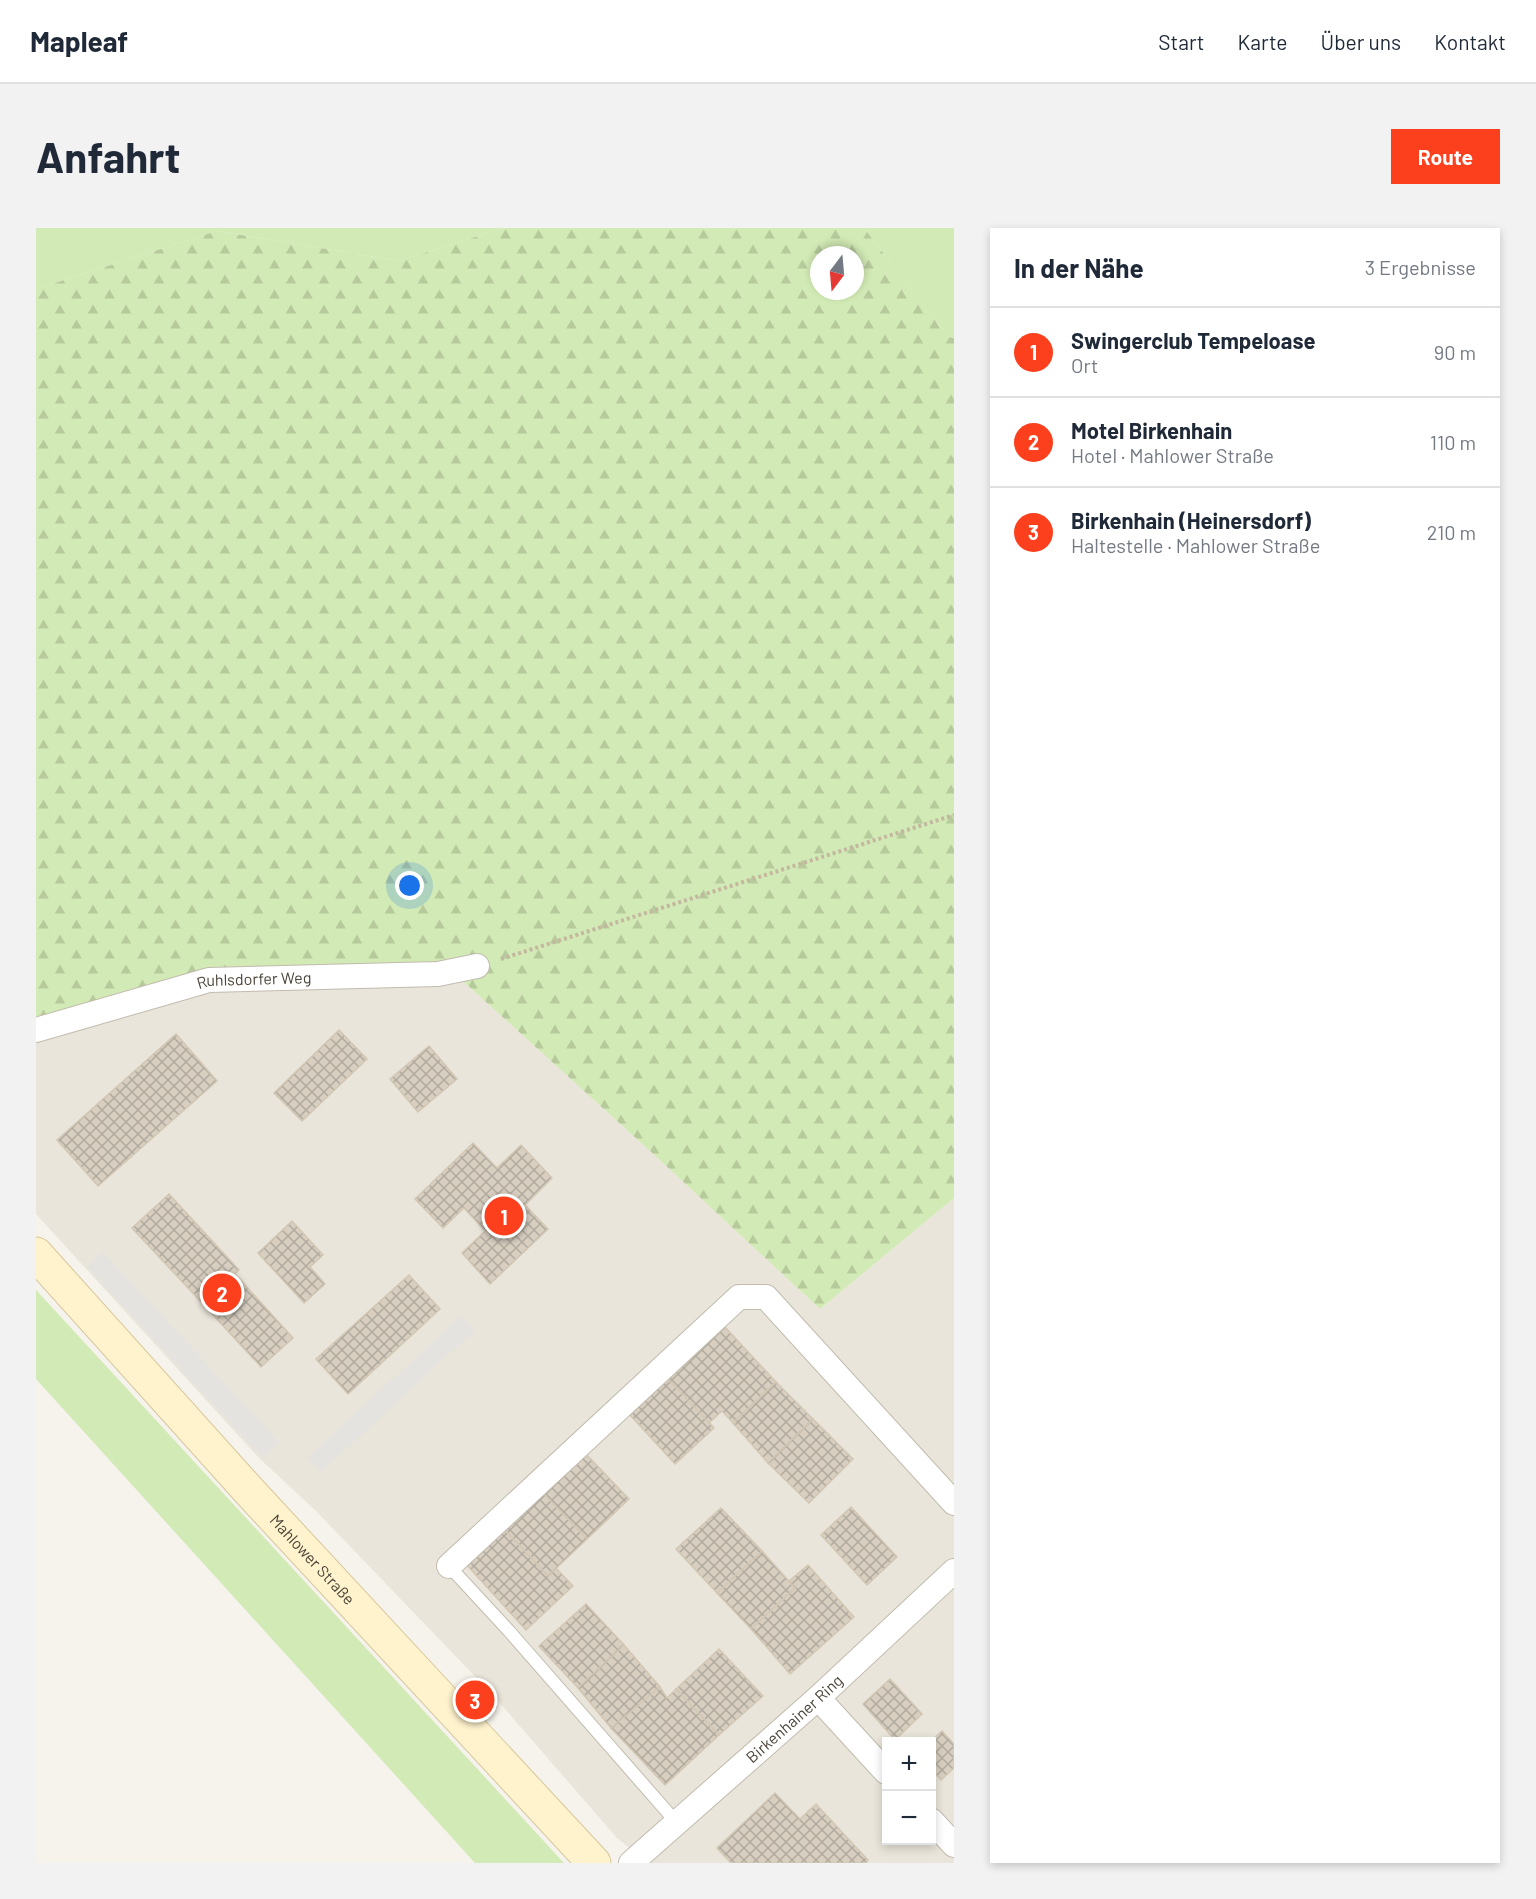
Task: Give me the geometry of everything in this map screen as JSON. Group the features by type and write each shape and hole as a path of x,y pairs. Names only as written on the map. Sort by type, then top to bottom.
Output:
{"main road":[{"name":"Mahlower Straße","path":"36,1254 251,1493 594,1863"}],"street":[{"name":"Ruhlsdorfer Weg","path":"36,1030 209,980 438,974 477,966"},
{"path":"449,1566 739,1297 766,1297 954,1503"},
{"name":"Birkenhainer Ring","path":"631,1863 818,1698 954,1571"},
{"path":"818,1698 882,1768"},
{"path":"936,1825 954,1845"}],"lane":[{"path":"449,1566 677,1823"}],"path":[{"path":"477,966 954,815"}],"shaded area":[{"path":"438,974 465,983 820,1309 954,1198 954,1863 648,1863 617,1838 492,1694 316,1511 259,1458 36,1214 36,1036 209,980"},
{"path":"103,1252 280,1443 263,1458 87,1267"},
{"path":"461,1316 475,1330 321,1472 308,1457"}],"green space":[{"path":"36,228 504,228 399,261 217,231 36,289"},
{"path":"504,228 864,228 948,337 954,338 954,1198 820,1309 465,983 438,974 209,980 36,1032 36,289 217,231 399,261"},
{"path":"864,228 954,228 954,338 948,337"},
{"path":"36,1290 564,1863 475,1863 36,1379"}],"building":[{"path":"339,1030 367,1059 302,1121 274,1093"},
{"path":"176,1034 217,1081 98,1186 57,1140"},
{"path":"429,1046 457,1079 418,1112 390,1079"},
{"path":"473,1143 497,1168 521,1145 552,1178 525,1205 548,1229 490,1284 462,1253 485,1231 464,1208 443,1228 415,1199"},
{"path":"169,1194 239,1270 203,1304 132,1228"},
{"path":"292,1221 323,1255 310,1267 325,1284 304,1303 258,1253"},
{"path":"235,1274 293,1338 261,1367 203,1304"},
{"path":"409,1275 440,1309 348,1394 316,1359"},
{"path":"725,1327 776,1382 733,1423 722,1411 709,1423 668,1379"},
{"path":"668,1379 714,1428 675,1464 630,1415"},
{"path":"776,1382 813,1419 768,1463 733,1423"},
{"path":"813,1419 853,1459 809,1503 768,1463"},
{"path":"584,1452 629,1499 587,1539 542,1492"},
{"path":"542,1492 587,1539 548,1576 503,1528"},
{"path":"851,1507 897,1557 867,1585 821,1535"},
{"path":"721,1508 762,1551 717,1593 676,1549"},
{"path":"503,1528 548,1576 556,1568 573,1586 526,1630 465,1563"},
{"path":"762,1551 795,1588 751,1629 717,1593"},
{"path":"808,1565 854,1617 790,1674 751,1629 795,1588 789,1581"},
{"path":"586,1604 624,1645 578,1688 539,1646"},
{"path":"624,1645 660,1687 611,1728 578,1688"},
{"path":"719,1649 763,1696 719,1735 676,1689"},
{"path":"890,1679 922,1714 898,1737 892,1737 863,1704"},
{"path":"660,1687 667,1698 676,1689 719,1735 665,1785 611,1728"},
{"path":"942,1731 954,1744 954,1768 941,1780 936,1774 935,1737"},
{"path":"775,1793 800,1819 816,1804 868,1860 866,1863 731,1863 717,1848"}],"place":[{"name":"Swingerclub Tempeloase","path":"504,1216"},
{"name":"Motel Birkenhain","path":"222,1293"},
{"name":"Birkenhain (Heinersdorf)","path":"475,1700"}]}
